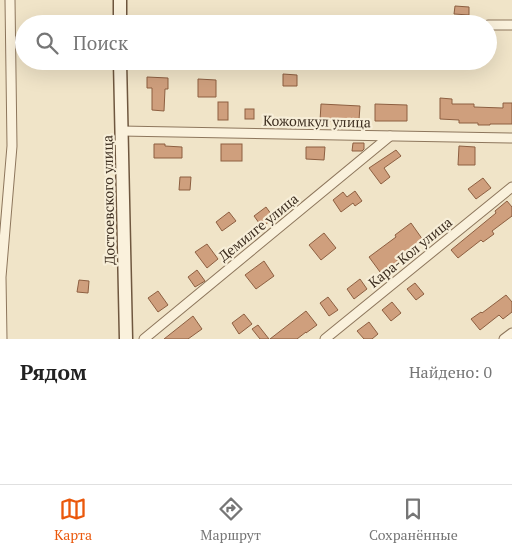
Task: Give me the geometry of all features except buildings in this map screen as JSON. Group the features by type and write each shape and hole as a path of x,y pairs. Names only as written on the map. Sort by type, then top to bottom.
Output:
{"street":[{"path":"2,339 1,277 12,146 10,0"},
{"path":"120,0 120,15"},
{"path":"497,25 512,25"},
{"name":"Достоевского улица","path":"120,70 126,339"},
{"name":"Кожомкул улица","path":"121,131 512,138"},
{"name":"Демилге улица","path":"144,339 390,136"},
{"name":"Кара-Кол улица","path":"325,339 512,187"},
{"path":"504,339 512,333"}]}
